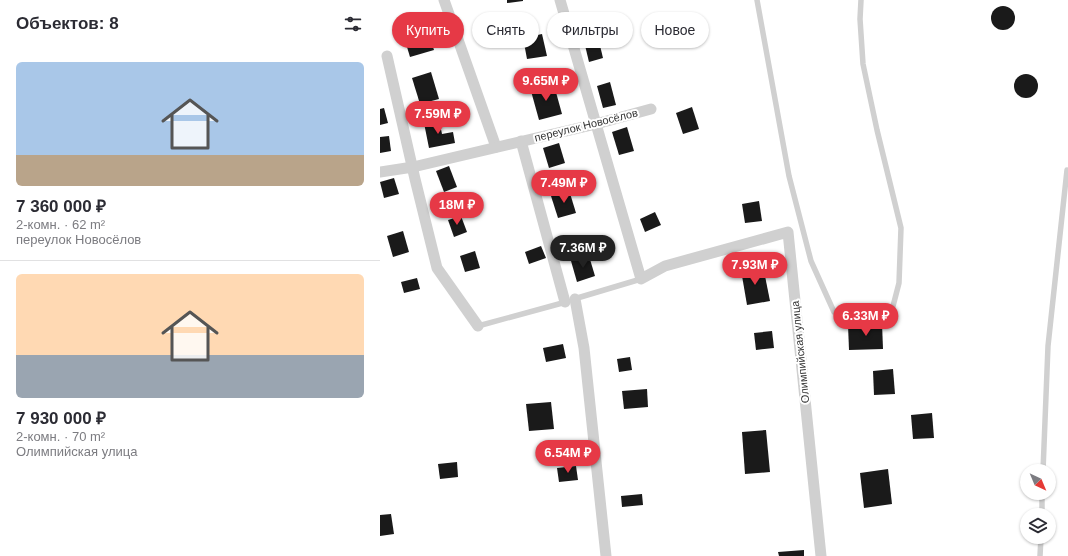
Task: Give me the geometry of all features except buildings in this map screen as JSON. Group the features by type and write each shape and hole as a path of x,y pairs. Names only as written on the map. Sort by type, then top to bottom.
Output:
{"street":[{"path":"444,0 496,147"},
{"path":"560,0 640,279"},
{"path":"387,56 437,268 478,326"},
{"name":"переулок Новосёлов","path":"380,172 413,167 596,124 651,109"},
{"name":"переулок Новосёлов","path":"521,141 584,348 606,556"},
{"name":"Олимпийская улица","path":"640,279 665,266 788,232 821,556"}],"lane":[{"path":"757,0 790,176 810,260 834,312"},
{"path":"861,0 860,19 863,64 877,130 901,228 899,283 892,310"},
{"path":"1043,464 1048,346 1067,170"},
{"path":"478,326 570,301 640,279"},
{"path":"1040,556 1041,544"}]}
